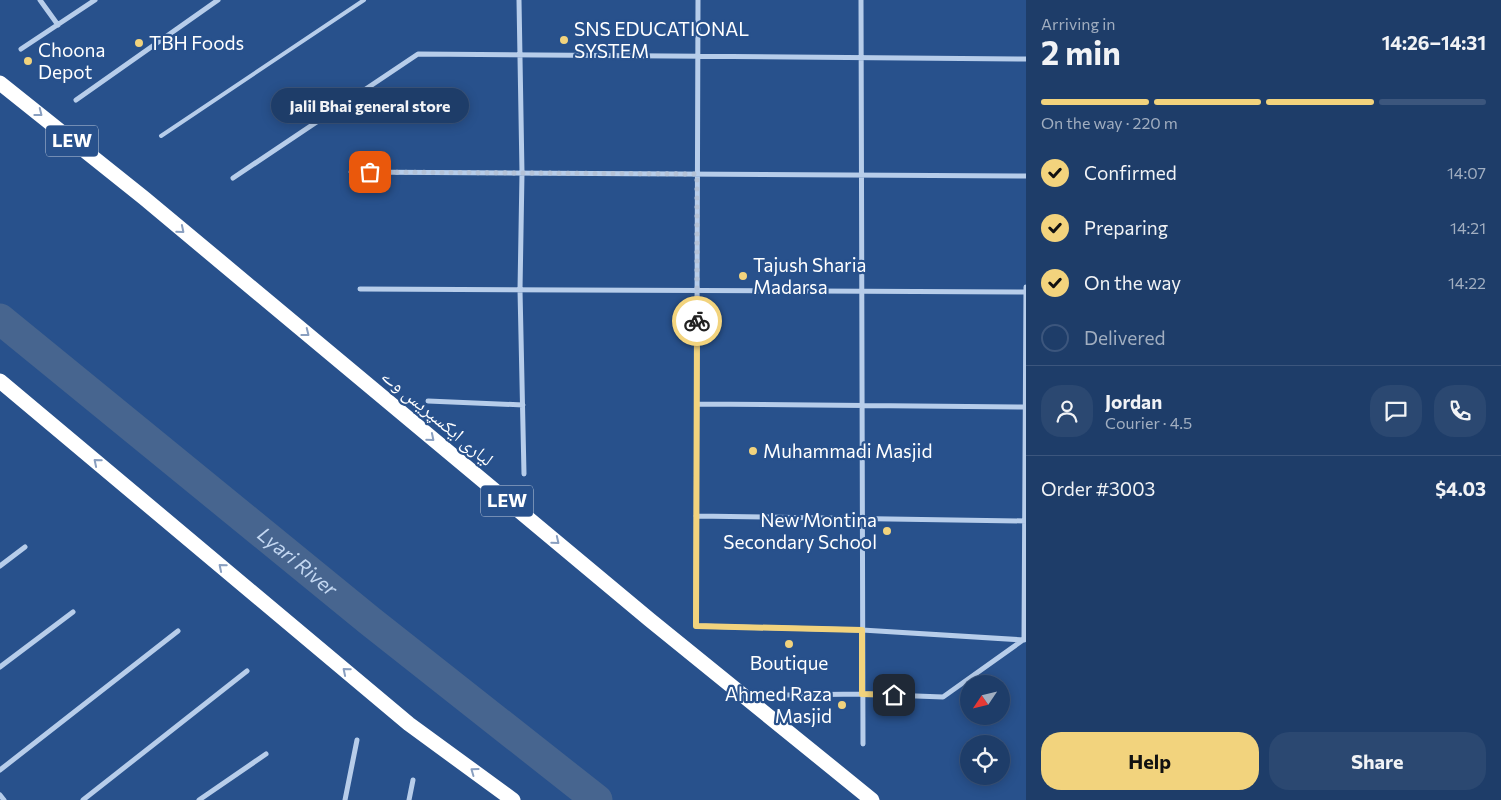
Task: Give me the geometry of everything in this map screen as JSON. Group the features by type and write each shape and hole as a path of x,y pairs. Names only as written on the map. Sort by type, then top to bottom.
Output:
{"highway":[{"name":"لیاری ایکسپریس وے","path":"0,83 144,198 658,626 872,800"},
{"path":"0,381 409,724 514,800"}],"street":[{"path":"40,0 58,25"},
{"path":"21,49 95,0"},
{"path":"76,100 218,0"},
{"path":"519,0 522,173 520,290 524,474"},
{"path":"698,0 696,626 862,630 1024,640"},
{"path":"861,0 863,744"},
{"path":"233,178 418,54 1026,59"},
{"path":"351,172 1026,176"},
{"path":"1024,640 1026,287"},
{"path":"360,289 1026,292"},
{"path":"428,401 523,405"},
{"path":"696,404 1026,407"},
{"path":"696,516 1025,521"},
{"path":"0,566 25,547"},
{"path":"0,667 73,612"},
{"path":"0,770 178,631"},
{"path":"787,695 862,694 943,697 1024,640"},
{"path":"84,800 247,671"},
{"path":"345,800 356,740"},
{"path":"199,800 266,754"},
{"path":"409,800 413,780"},
{"path":"0,795 4,800"}],"lane":[{"path":"161,136 364,0"}],"waterway":[{"name":"Lyari River","path":"0,319 370,621 597,800"}],"way so far":[{"path":"370,172 697,174 697,321"}],"place":[{"name":"SNS EDUCATIONAL SYSTEM","path":"564,40"},
{"name":"TBH Foods","path":"139,43"},
{"name":"Choona Depot","path":"28,61"},
{"name":"Jalil Bhai general store","path":"370,172"},
{"name":"Tajush Sharia Madarsa","path":"743,276"},
{"name":"Muhammadi Masjid","path":"753,451"},
{"name":"New Montina Secondary School","path":"887,531"},
{"name":"Boutique","path":"789,644"},
{"name":"Ahmed Raza Masjid","path":"842,705"}],"route":[{"path":"697,321 696,626 862,630 862,694 894,695"}]}
